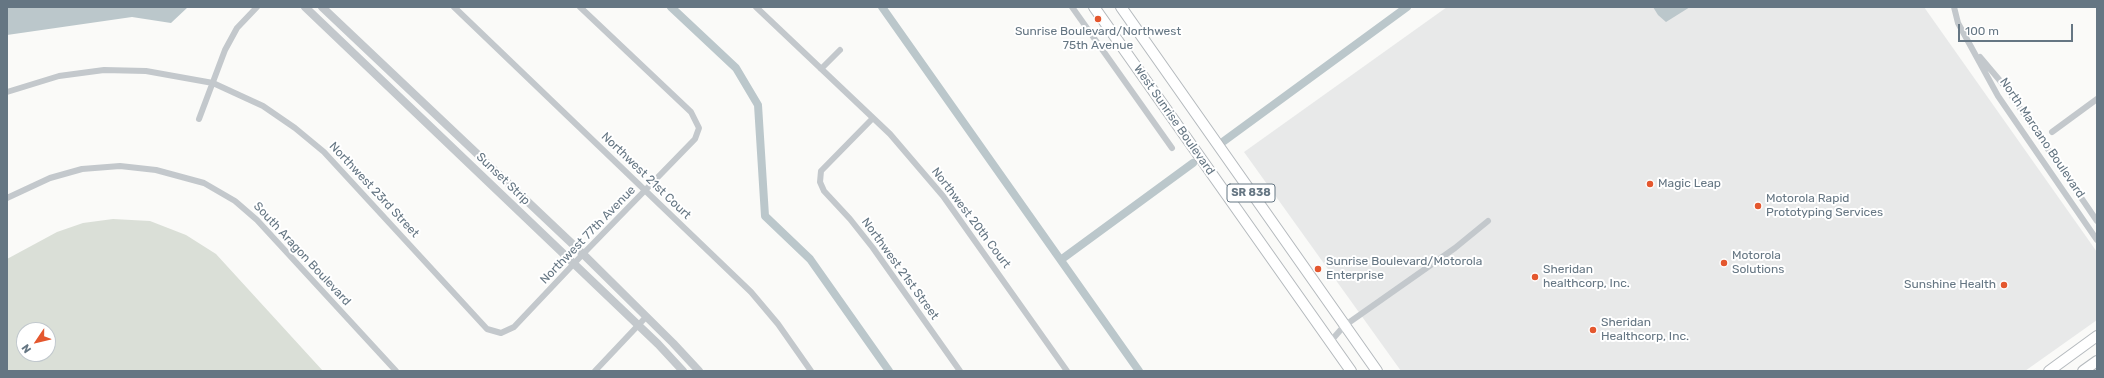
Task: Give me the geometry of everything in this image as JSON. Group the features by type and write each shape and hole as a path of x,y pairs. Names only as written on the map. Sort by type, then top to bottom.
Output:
{"main road":[{"name":"West Sunrise Boulevard","path":"1094,7 1351,371"},
{"name":"West Sunrise Boulevard","path":"1121,7 1376,371"},
{"path":"2049,371 2097,336"},
{"path":"2084,371 2097,361"}],"street":[{"path":"199,119 228,44 237,28 257,7"},
{"name":"Sunset Strip","path":"305,7 575,264 683,371"},
{"name":"Sunset Strip","path":"322,7 583,254 699,371"},
{"name":"Northwest 21st Court","path":"454,7 751,292 778,324 811,371"},
{"name":"Northwest 77th Avenue","path":"502,333 514,327 575,264 695,139 699,128 691,112 580,7"},
{"name":"Northwest 20th Court","path":"756,7 890,134 943,196 1067,371"},
{"path":"1072,7 1172,148"},
{"name":"North Marcano Boulevard","path":"1954,7 1958,23 1998,96 2097,240"},
{"name":"North Marcano Boulevard","path":"1972,47 2007,89 2097,221"},
{"path":"821,69 840,50"},
{"name":"Northwest 23rd Street","path":"7,92 59,76 104,70 146,71 213,83 262,106 295,128 324,152 487,329 502,333"},
{"path":"2052,132 2097,99"},
{"name":"Northwest 21st Street","path":"872,118 821,171 820,182 824,191 850,218 873,248 960,371"},
{"name":"South Aragon Boulevard","path":"7,198 50,178 82,169 120,166 156,170 204,183 235,201 257,220 396,371"},
{"path":"1330,342 1344,326 1455,248 1488,221"},
{"path":"595,371 646,317"}],"shaded area":[{"path":"7,7 188,7 171,23 132,17 7,35"},
{"path":"1447,7 1924,7 2097,252 2097,320 2025,371 1401,371 1244,152"},
{"path":"1653,7 1690,7 1666,22 1658,15"},
{"path":"113,219 150,221 186,235 216,254 323,371 7,371 7,259 57,232 83,223"}],"waterway":[{"path":"671,7 736,68 758,105 765,216 810,259 889,371"},
{"path":"882,7 1139,371"},
{"path":"1224,141 1407,7"},
{"path":"1062,259 1193,163"}],"place":[{"name":"Sunrise Boulevard/Northwest 75th Avenue","path":"1098,19"},
{"name":"Magic Leap","path":"1650,184"},
{"name":"Motorola Rapid Prototyping Services","path":"1758,206"},
{"name":"Motorola Solutions","path":"1724,263"},
{"name":"Sunrise Boulevard/Motorola Enterprise","path":"1318,269"},
{"name":"Sheridan healthcorp, Inc.","path":"1535,277"},
{"name":"Sunshine Health","path":"2004,285"},
{"name":"Sheridan Healthcorp, Inc.","path":"1593,330"}]}
